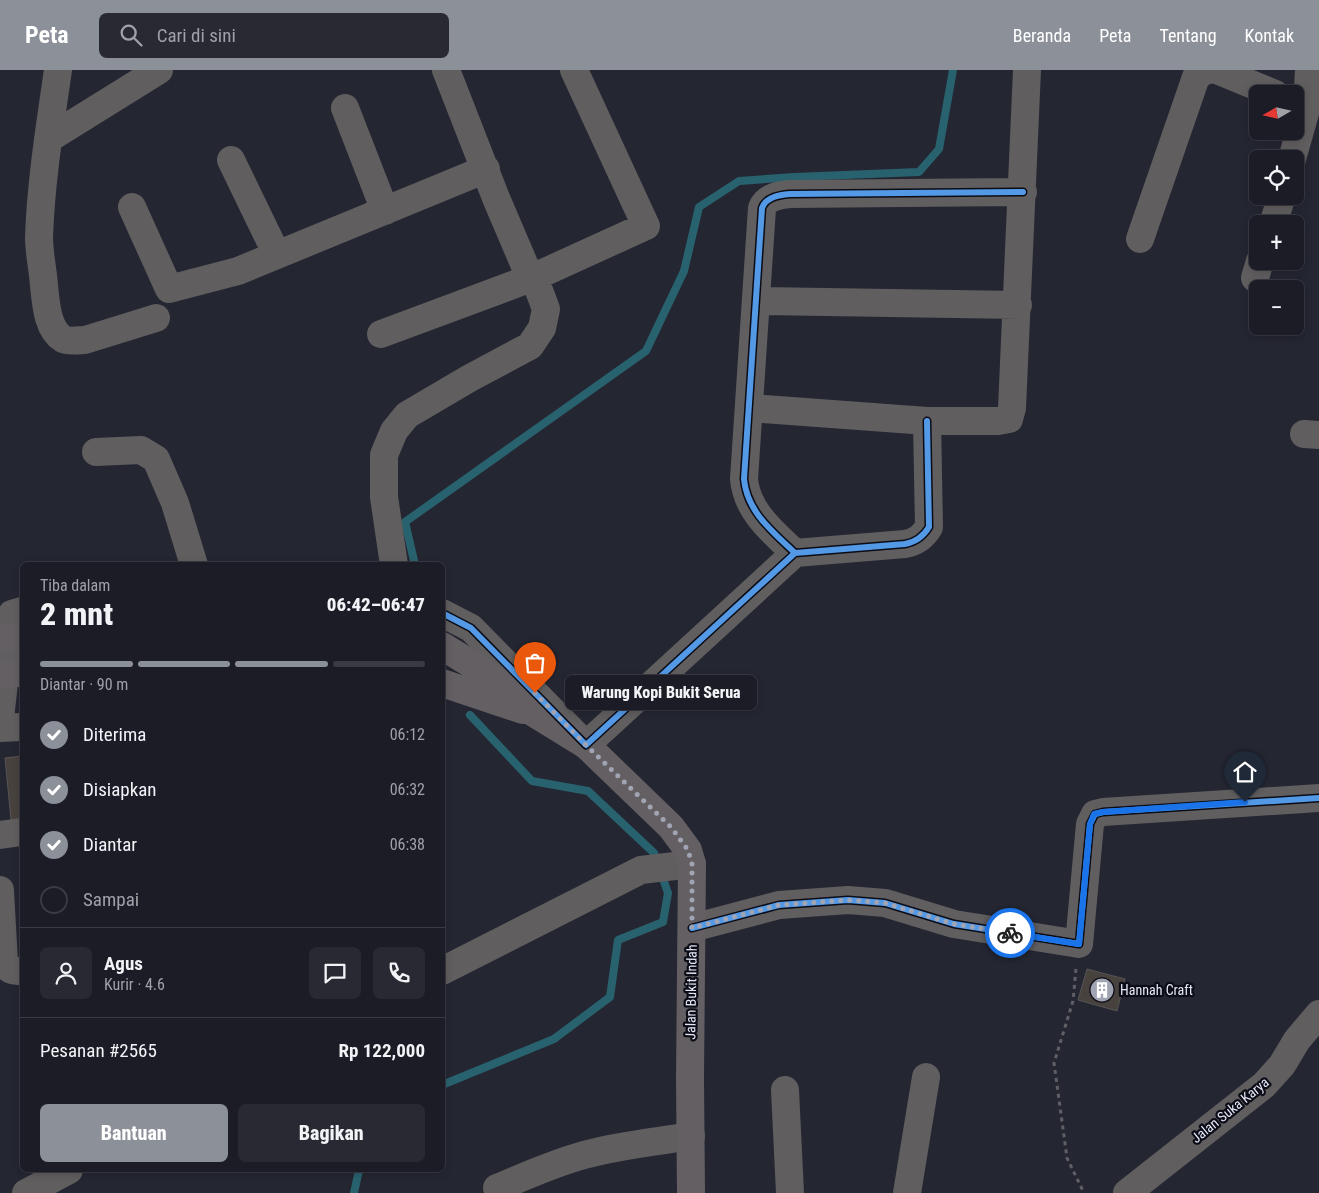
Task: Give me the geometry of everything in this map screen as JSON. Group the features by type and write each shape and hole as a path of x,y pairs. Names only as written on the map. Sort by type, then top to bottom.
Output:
{"main road":[{"path":"0,639 20,639"},
{"name":"Jalan Bukit Indah","path":"445,648 491,676 534,713 586,745 671,827 688,850 681,865 692,928 691,1193"},
{"path":"0,673 20,673"},
{"name":"Jalan Bukit Indah","path":"447,688 534,713"}],"street":[{"path":"58,70 48,139 39,238 46,305 50,321 58,335 65,340 86,340 156,318"},
{"path":"48,139 158,70"},
{"path":"394,562 384,497 384,455 394,431 407,415 530,346 542,328 546,309 534,278 525,266 446,70"},
{"path":"381,334 534,278 646,226 574,70"},
{"path":"591,70 608,144"},
{"path":"750,408 927,421 998,421 1008,419 1012,408 1018,305 1028,70"},
{"path":"1140,238 1196,77 1209,70"},
{"path":"1217,70 1253,85"},
{"path":"1294,150 1307,105 1309,70"},
{"path":"346,108 385,210"},
{"path":"231,160 277,255"},
{"path":"132,207 169,289 238,271 486,170"},
{"path":"795,553 760,519 745,488 744,480 762,208 764,203 775,197 790,194 1023,192"},
{"path":"756,301 1018,305"},
{"path":"445,614 471,628 586,745 795,553 905,544 925,534 929,527 927,421"},
{"path":"96,452 141,450 156,459 175,503 193,562"},
{"path":"0,718 12,614 20,612"},
{"path":"0,728 20,727"},
{"path":"692,928 779,905 848,900 885,903 954,924 1079,944 1090,824 1094,814 1112,811 1319,798"},
{"path":"0,835 20,832"},
{"path":"445,969 641,870 681,865"},
{"path":"0,890 4,963 7,968 20,970"},
{"name":"Jalan Suka Karya","path":"1127,1193 1264,1085 1282,1065 1297,1040 1319,1014"},
{"path":"907,1193 926,1077"},
{"path":"785,1090 790,1193"},
{"path":"497,1188 585,1154 691,1136"},
{"path":"26,1193 65,1172"}],"path":[{"path":"1079,944 1075,994 1054,1063 1067,1158 1084,1193"}],"building":[{"path":"20,756 20,818 11,820 5,758"},
{"name":"Hannah Craft","path":"1087,969 1125,979 1117,1011 1078,1000"}],"waterway":[{"path":"414,562 405,522 646,351 684,271 699,207 739,181 919,172 939,149 953,70"},
{"path":"445,1084 554,1039 610,997 618,940 663,922 668,893 654,853 588,791 532,781 470,715"},
{"path":"354,1193 359,1172"}],"cycle path":[{"path":"795,553 762,521 750,502 744,479 762,208 764,204 773,197 790,194 1023,192"},
{"path":"445,615 471,628 586,745 795,553 905,544 913,542 922,536 929,527 927,421"},
{"path":"692,928 779,905 848,900 885,903 954,924 1079,944 1090,824 1095,814 1319,798"}],"way so far":[{"path":"535,693 671,827 688,850 692,864 692,928 779,905 848,900 885,903 954,924 1010,933"}],"place":[{"name":"Warung Kopi Bukit Serua","path":"535,693"},
{"name":"Hannah Craft","path":"1102,990"}],"route":[{"path":"1010,933 1079,944 1090,824 1094,814 1098,812 1245,802"}]}
